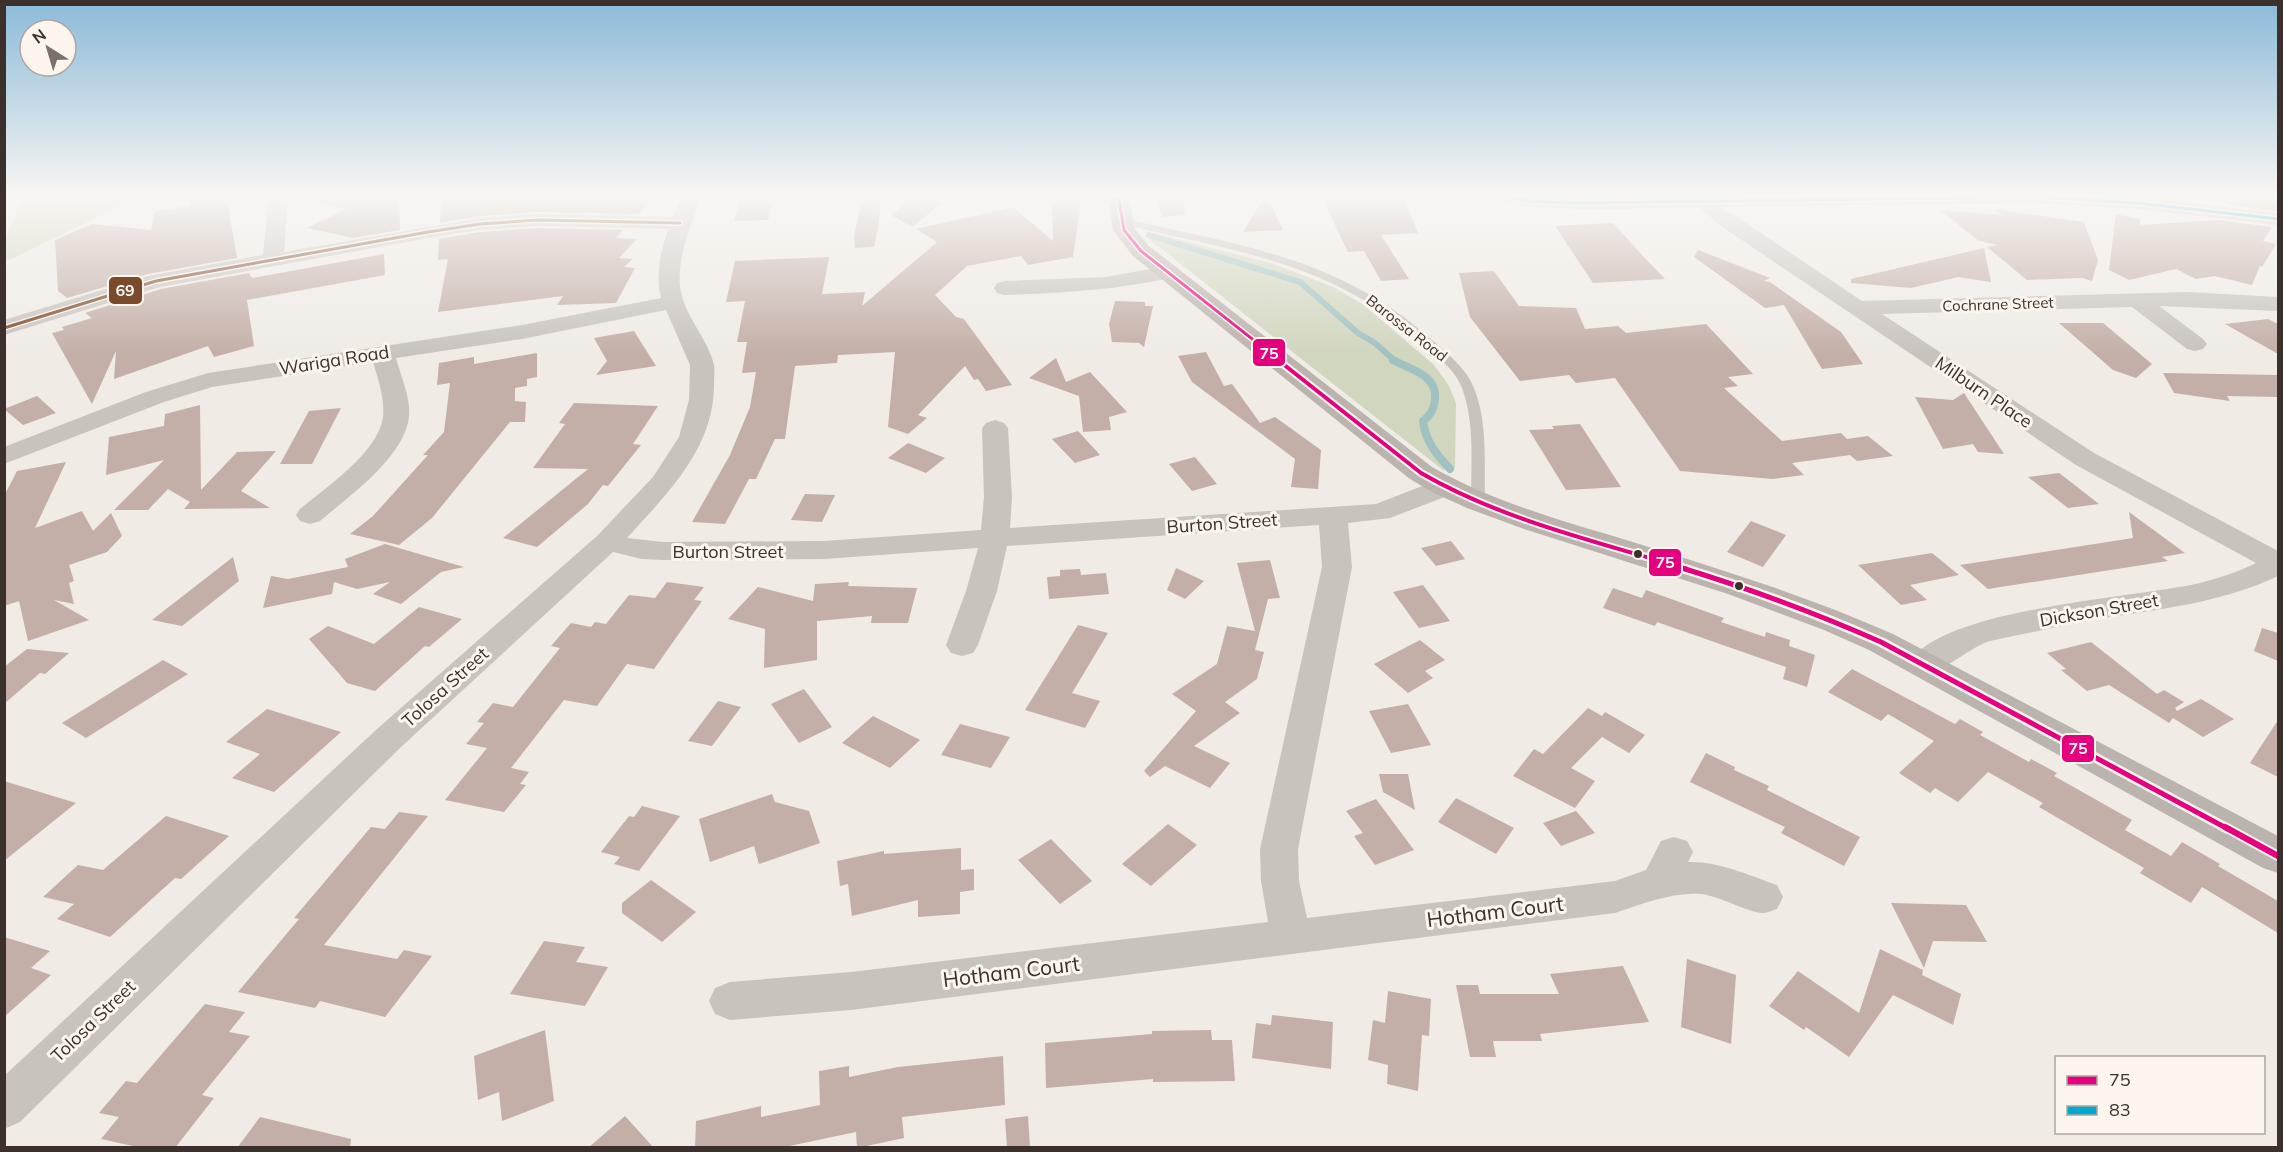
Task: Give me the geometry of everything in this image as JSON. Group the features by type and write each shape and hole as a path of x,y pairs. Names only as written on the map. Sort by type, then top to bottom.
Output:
{"street":[{"path":"273,259 274,248"},
{"path":"4,328 156,281 338,248"},
{"name":"Tolosa Street","path":"4,1107 389,738 607,542 663,482 692,437 702,400 702,365 673,302 669,286 669,269 674,248"},
{"name":"Barossa Road","path":"1140,248 1166,272 1396,454 1445,487 1535,522 1785,602 1845,626 1924,663 2278,856"},
{"name":"Milburn Place","path":"1767,248 2103,470 2278,564"},
{"path":"1005,288 1102,285 1138,280 1166,272"},
{"name":"Cochrane Street","path":"1858,308 2223,300 2278,304"},
{"path":"2138,301 2195,344"},
{"name":"Wariga Road","path":"4,456 155,397 208,380 532,330 673,302"},
{"path":"310,515 371,460 388,440 393,429 396,416 383,352"},
{"path":"962,645 982,596 994,539 998,498 995,428"},
{"name":"Burton Street","path":"607,542 642,550 663,551 824,550 994,539 1380,512 1445,487"},
{"path":"1291,936 1280,881 1279,849 1337,567 1333,516"},
{"name":"Dickson Street","path":"1924,663 1964,638 1985,631 2075,613 2198,593 2245,580 2278,564"},
{"name":"Hotham Court","path":"730,1001 851,991 1615,897 1667,867 1692,878 1718,882 1763,897"}],"lane":[{"name":"Barossa Road","path":"1244,248 1305,267 1366,295 1406,324 1449,362 1468,387 1474,408 1478,501"}],"green space":[{"path":"5,248 35,248 12,259 5,260"},
{"path":"1160,248 1211,248 1274,264 1333,287 1364,305 1434,365 1449,386 1456,403 1455,468 1443,470"}],"building":[{"path":"55,248 235,248 237,258 148,274 67,298 58,291"},
{"path":"439,248 629,248 619,258 633,259 624,267 635,268 616,303 557,305 563,296 438,312 448,259 438,260"},
{"path":"930,248 1074,248 1073,257 1028,265 1021,256 967,266 935,295 956,317 964,319 1012,385 986,391 978,379 974,380 965,366 918,415 927,418 908,434 888,427 895,352 838,355 837,363 795,366 785,439 775,439 756,479 749,479 725,524 692,522 730,455 750,407 756,372 742,373 747,342 737,342 745,301 726,302 735,261 829,257 822,294 865,292 862,306"},
{"path":"1346,248 1389,248 1409,279 1381,281 1364,251 1348,252"},
{"path":"1570,248 1636,248 1665,279 1593,283"},
{"path":"1984,248 1991,282 1958,277 1911,288 1851,283 1851,279"},
{"path":"1988,248 2093,248 2098,260 2092,281 2082,278 2027,280"},
{"path":"2112,248 2274,248 2262,267 2260,266 2252,285 2215,276 2196,279 2176,269 2129,280 2109,270"},
{"path":"1698,250 1770,278 1764,281 1770,282 1841,332 1863,364 1822,369 1784,305 1765,308 1694,257"},
{"path":"384,254 385,275 247,300 254,346 214,357 208,346 114,379 116,351 92,404 52,333 64,330 62,327 92,318 85,313 161,289 249,273 252,278"},
{"path":"1494,271 1519,306 1576,308 1585,329 1618,326 1626,333 1706,324 1753,374 1728,377 1738,386 1724,388 1782,441 1841,433 1847,439 1868,436 1893,456 1857,461 1850,455 1792,463 1804,475 1773,479 1680,471 1615,378 1576,383 1569,375 1520,381 1470,317 1459,273"},
{"path":"1115,301 1145,302 1145,306 1153,306 1144,347 1139,343 1112,342 1109,324"},
{"path":"2268,319 2278,324 2278,354 2225,324"},
{"path":"2059,323 2103,323 2152,364 2136,378 2113,370"},
{"path":"634,331 656,366 596,375 607,361 594,338"},
{"path":"1206,352 1224,386 1232,384 1260,423 1275,417 1321,450 1318,489 1291,487 1295,459 1192,382 1178,356"},
{"path":"537,353 537,377 527,379 527,386 515,388 515,401 526,402 525,422 510,422 432,518 399,545 350,534 373,516 428,455 423,455 444,432 450,383 437,385 439,363 474,357 474,364"},
{"path":"1056,358 1066,382 1090,372 1127,412 1109,417 1111,430 1083,432 1079,396 1029,378"},
{"path":"2163,373 2278,375 2278,397 2227,396 2230,401 2174,393"},
{"path":"1964,393 2004,454 1978,452 1973,444 1943,449 1915,397 1953,400"},
{"path":"37,396 56,413 23,425 4,409"},
{"path":"574,403 658,406 633,444 641,445 608,486 603,485 588,504 537,547 503,538 588,469 533,468 565,424 559,423"},
{"path":"200,405 201,490 237,452 276,451 241,491 270,508 184,509 190,502 168,489 148,510 114,510 164,460 106,475 109,437 164,426 165,414"},
{"path":"341,408 312,464 280,464 309,411"},
{"path":"1580,424 1621,487 1566,490 1529,430 1554,429 1552,426"},
{"path":"1078,431 1100,455 1075,463 1052,439"},
{"path":"908,443 945,458 926,473 888,458"},
{"path":"1195,457 1217,484 1192,491 1169,464"},
{"path":"66,462 35,528 82,511 93,531 111,513 122,536 107,552 69,565 74,581 69,583 74,604 54,600 89,620 28,641 19,601 4,606 4,496 17,471"},
{"path":"2059,473 2099,504 2068,508 2028,477"},
{"path":"805,494 835,495 822,522 791,520"},
{"path":"2129,512 2185,553 2162,557 2168,561 1988,589 1960,565 2133,538"},
{"path":"1751,521 1786,535 1763,567 1727,552"},
{"path":"1451,541 1465,559 1436,566 1421,548"},
{"path":"385,544 464,567 441,572 401,604 373,594 390,582 357,589 334,582 332,594 263,608 271,576 288,579 348,567 345,559"},
{"path":"1932,553 1959,575 1910,585 1927,600 1901,605 1858,565"},
{"path":"233,557 239,581 182,626 152,620"},
{"path":"1270,560 1280,598 1268,599 1255,650 1264,652 1257,679 1225,702 1240,713 1194,746 1230,763 1210,788 1165,766 1150,777 1144,771 1196,711 1172,694 1217,664 1227,626 1255,631 1237,563"},
{"path":"1176,568 1204,581 1185,599 1167,590"},
{"path":"1080,569 1081,575 1106,573 1109,594 1049,599 1047,577 1060,576 1060,570"},
{"path":"667,582 704,587 694,600 702,601 654,669 627,664 597,706 564,700 511,768 529,772 520,784 526,785 504,812 445,800 487,748 466,744 484,723 477,722 493,703 513,707 560,648 551,646 571,623 591,627 595,622 606,624 629,595 655,598"},
{"path":"849,582 848,586 917,588 908,623 871,623 872,616 817,621 817,660 764,668 765,629 728,619 758,587 813,601 815,584"},
{"path":"1423,585 1450,621 1419,628 1393,592"},
{"path":"1613,588 1642,598 1646,590 1724,618 1721,622 1765,637 1766,632 1790,640 1789,646 1815,655 1807,687 1783,679 1786,667 1657,622 1655,626 1603,608"},
{"path":"419,607 462,619 429,647 425,646 375,691 347,683 309,639 328,626 374,644"},
{"path":"1078,625 1108,633 1072,693 1100,701 1085,728 1025,710"},
{"path":"2262,628 2278,633 2278,661 2254,651"},
{"path":"1420,640 1445,660 1425,671 1433,678 1408,693 1374,664"},
{"path":"2091,642 2157,694 2164,690 2184,702 2175,708 2177,711 2201,699 2234,719 2203,737 2173,718 2169,723 2109,685 2087,691 2061,670 2066,669 2047,653"},
{"path":"27,649 69,653 45,674 40,673 4,704 4,667"},
{"path":"163,660 188,674 86,738 62,723"},
{"path":"1852,669 1955,724 1960,719 1983,732 1980,735 2029,762 2031,759 2057,773 2054,776 2132,820 2125,830 2171,856 2182,842 2220,864 2218,866 2278,901 2278,933 2202,887 2191,903 2140,873 2144,868 2039,807 2043,803 1988,772 1958,802 1935,788 1930,793 1899,773 1934,741 1888,714 1881,721 1828,692"},
{"path":"804,689 832,727 799,743 771,704"},
{"path":"718,701 741,707 712,746 688,741"},
{"path":"1408,704 1431,745 1391,753 1369,711"},
{"path":"1588,708 1602,716 1605,712 1645,735 1629,753 1602,737 1571,768 1595,781 1575,808 1513,776 1534,749 1543,754"},
{"path":"267,709 341,732 274,792 232,778 260,754 226,742"},
{"path":"873,716 920,740 890,768 842,743"},
{"path":"2278,720 2278,777 2250,763"},
{"path":"960,724 1010,737 991,768 941,755"},
{"path":"1706,753 1735,767 1734,770 1769,786 1767,790 1860,837 1844,866 1781,833 1785,827 1690,782"},
{"path":"1379,774 1408,774 1415,810 1383,792"},
{"path":"4,781 76,803 4,861"},
{"path":"772,794 775,802 809,811 820,843 759,864 754,846 710,862 699,819"},
{"path":"1456,798 1514,828 1496,854 1438,822"},
{"path":"1376,799 1414,850 1375,865 1354,836 1363,833 1346,811"},
{"path":"642,806 680,816 639,871 614,864 620,857 601,852 629,816 634,817"},
{"path":"1576,811 1595,833 1561,846 1543,823"},
{"path":"399,812 428,816 324,945 397,959 404,950 432,956 385,1017 320,1001 315,1008 238,992 299,919 294,918 371,827 385,829"},
{"path":"166,816 229,836 181,879 175,878 110,937 57,919 74,904 43,897 78,865 103,870"},
{"path":"1168,824 1197,845 1151,886 1122,864"},
{"path":"1051,839 1092,881 1060,904 1018,860"},
{"path":"961,848 961,870 974,869 974,890 960,892 960,914 918,917 918,900 852,916 848,884 840,886 837,861 884,851 884,854"},
{"path":"651,880 696,912 662,942 622,913 622,903"},
{"path":"1891,903 1966,905 1987,942 1933,941 1924,968"},
{"path":"4,937 50,951 31,968 51,975 4,1017"},
{"path":"544,941 585,947 576,962 608,967 585,1006 510,994"},
{"path":"1880,949 1923,970 1922,975 1961,994 1953,1025 1893,995 1849,1057 1806,1027 1804,1030 1769,1006 1798,971 1859,1013"},
{"path":"1687,959 1736,975 1731,1044 1681,1027"},
{"path":"1623,966 1649,1022 1540,1034 1542,1041 1493,1041 1496,1057 1470,1057 1456,985 1478,985 1480,994 1559,994 1550,974"},
{"path":"1388,991 1431,999 1429,1036 1422,1035 1418,1091 1387,1084 1388,1065 1368,1060 1373,1020 1385,1023"},
{"path":"205,1004 245,1012 229,1032 250,1036 202,1095 214,1098 175,1148 142,1148 101,1139 119,1117 99,1113 126,1081 137,1083"},
{"path":"1272,1015 1333,1022 1331,1069 1252,1058 1256,1023 1271,1025"},
{"path":"545,1030 554,1101 502,1121 499,1092 478,1100 474,1056"},
{"path":"1211,1030 1212,1040 1232,1040 1235,1081 1153,1082 1153,1079 1046,1088 1045,1043 1152,1034 1152,1031"},
{"path":"1003,1056 1005,1105 902,1117 904,1138 857,1148 856,1132 780,1148 695,1148 696,1121 761,1106 761,1117 820,1105 819,1071 849,1066 849,1077 898,1067"},
{"path":"625,1116 654,1148 588,1148"},
{"path":"1028,1116 1030,1148 1007,1148 1005,1119"},
{"path":"260,1117 351,1139 350,1148 237,1148"}],"waterway":[{"path":"1190,248 1300,282 1358,333 1375,343 1395,361"},
{"path":"1395,361 1422,374 1432,384 1435,391 1434,403 1428,417 1423,421 1424,428 1432,447 1450,469"}],"transit line":[{"name":"69","path":"4,328 156,281 341,248"},
{"name":"75","path":"1138,248 1390,449 1421,473 1445,487 1535,522 1740,586 1836,622 1881,642 2278,856"}]}
